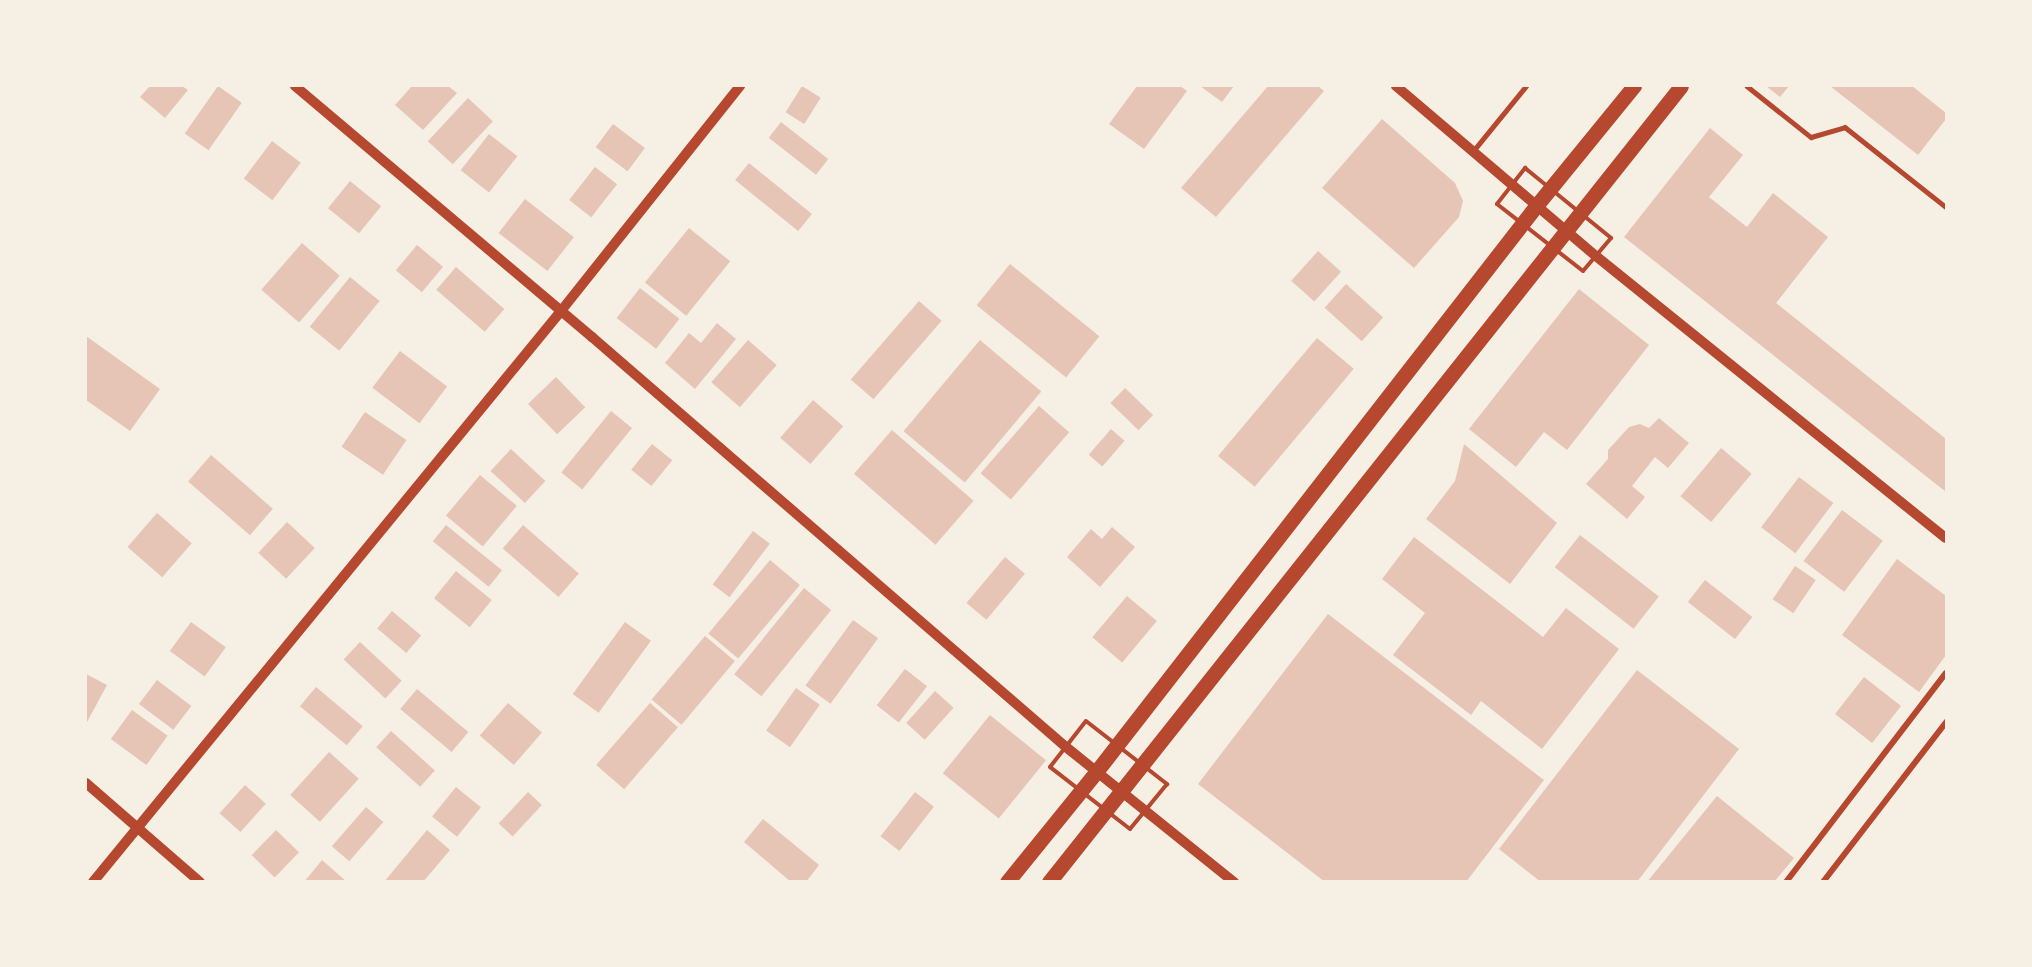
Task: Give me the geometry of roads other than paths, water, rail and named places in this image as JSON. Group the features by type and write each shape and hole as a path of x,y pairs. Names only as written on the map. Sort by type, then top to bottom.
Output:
{"main road":[{"path":"1007,882 1096,772 1536,206 1634,86"},
{"path":"1048,882 1681,86"}],"street":[{"path":"295,86 561,311 1096,772 1234,882"},
{"path":"93,882 561,311 740,86"},
{"path":"1395,86 1565,230 1947,537"},
{"path":"1786,882 1947,673"},
{"path":"1823,882 1947,722"},
{"path":"86,783 200,882"}],"lane":[{"path":"1472,152 1526,86"},
{"path":"1747,86 1810,137 1845,127 1947,207"}]}
